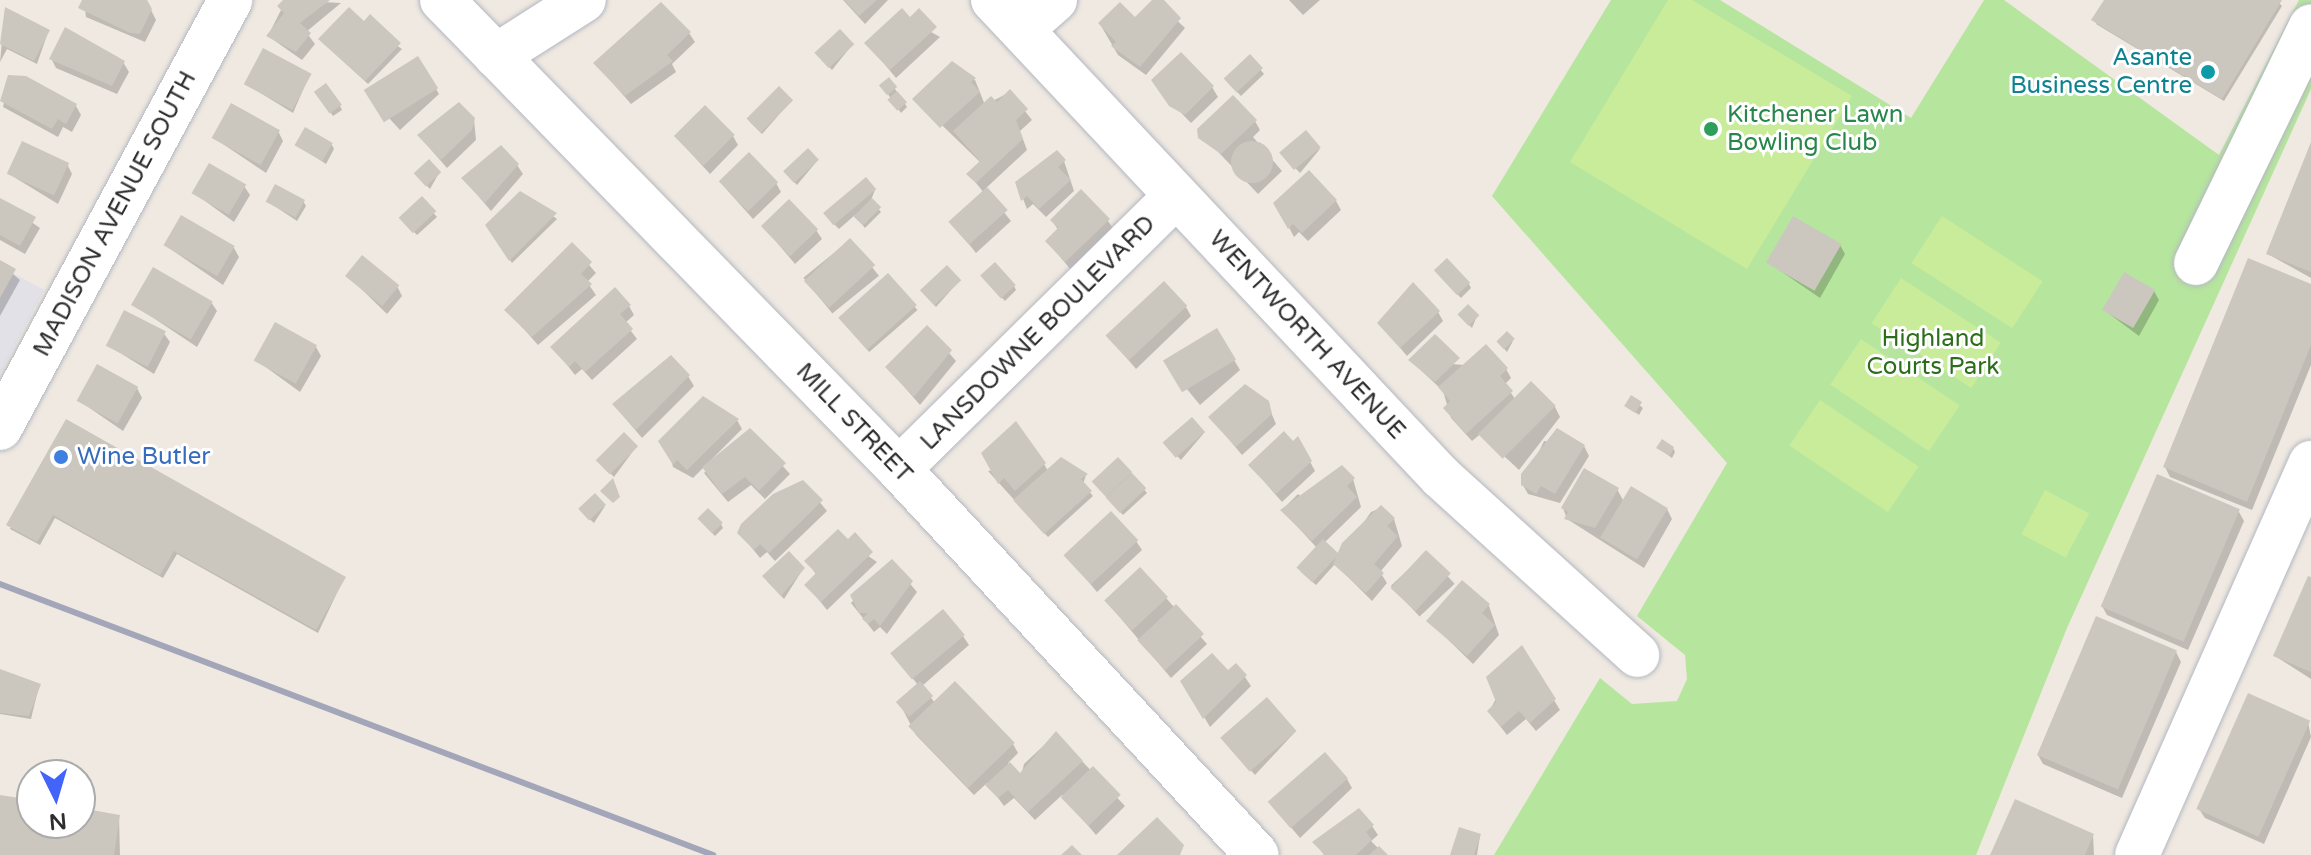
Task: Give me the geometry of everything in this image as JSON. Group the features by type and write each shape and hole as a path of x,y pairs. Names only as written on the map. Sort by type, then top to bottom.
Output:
{"street":[{"name":"MADISON AVENUE SOUTH","path":"0,428 230,0"},
{"name":"MILL STREET","path":"442,0 899,469 1257,855"},
{"path":"496,56 584,0"},
{"path":"1008,15 1055,0"},
{"name":"WENTWORTH AVENUE","path":"1008,15 1441,477 1637,655"},
{"path":"2196,263 2311,26"},
{"name":"LANSDOWNE BOULEVARD","path":"899,469 1176,196"},
{"path":"2137,855 2297,533 2311,463"}],"shaded area":[{"path":"0,266 44,290 0,374"}],"green space":[{"name":"Highland Courts Park","path":"1611,0 1720,0 1911,118 1984,0 2004,0 2219,155 2299,0 2311,0 2311,89 2067,628 1976,855 1494,855 1600,678 1632,704 1677,701 1687,679 1685,655 1637,616 1727,463 1492,196"},
{"name":"Kitchener Lawn Bowling Club","path":"1668,0 1692,0 1852,96 1747,269 1570,162"},
{"path":"1942,216 2043,281 2012,328 1912,263"},
{"path":"1901,278 2001,343 1971,388 1872,323"},
{"path":"1861,339 1960,406 1929,451 1830,385"},
{"path":"1820,400 1919,467 1888,512 1789,446"},
{"path":"2045,490 2089,513 2066,558 2022,534"}],"building":[{"path":"82,0 147,0 152,9 140,34 130,33 78,8"},
{"path":"283,0 330,0 300,23 311,33 296,52 266,36 284,13 277,6"},
{"path":"844,0 877,0 859,16"},
{"path":"1152,0 1164,0 1181,18 1140,67 1111,46 1116,42 1098,23 1120,2 1135,17"},
{"name":"Asante Business Centre","path":"2104,0 2282,0 2222,99 2091,20"},
{"path":"661,2 691,32 667,55 673,61 625,96 593,63"},
{"path":"5,7 50,30 34,61 0,44"},
{"path":"349,7 364,21 370,14 401,43 365,81 318,39"},
{"path":"902,8 910,17 919,8 937,27 890,70 864,43"},
{"path":"65,27 125,61 112,86 49,59"},
{"path":"840,29 854,44 829,68 814,53"},
{"path":"263,48 312,74 292,110 244,84"},
{"path":"1181,52 1214,86 1185,115 1169,106 1151,80"},
{"path":"1250,54 1263,68 1237,92 1224,79"},
{"path":"418,56 438,88 384,122 364,90"},
{"path":"952,61 976,78 971,82 980,92 940,128 912,99"},
{"path":"8,75 26,76 77,104 66,124 58,119 52,129 0,101"},
{"path":"889,77 897,87 887,95 879,85"},
{"path":"326,83 342,105 330,114 314,92"},
{"path":"779,86 793,100 761,133 746,119"},
{"path":"1010,89 1028,109 1016,120 1023,139 976,183 966,174 980,161 953,131 991,96 997,102"},
{"path":"897,91 907,102 897,111 887,100"},
{"path":"1233,95 1257,120 1221,154 1198,138 1197,129"},
{"path":"459,102 475,118 472,130 441,160 417,135"},
{"path":"231,103 280,130 261,165 212,138"},
{"path":"705,105 735,135 704,166 674,136"},
{"path":"305,127 333,143 322,161 294,145"},
{"path":"1306,130 1321,148 1294,170 1279,152"},
{"path":"22,141 69,163 54,196 7,174"},
{"path":"1252,141 1267,147 1273,162 1267,177 1252,183 1237,177 1231,162 1237,147"},
{"path":"2311,142 2311,272 2266,254"},
{"path":"501,145 519,164 485,203 461,178"},
{"path":"808,148 819,160 794,183 783,171"},
{"path":"1057,150 1066,160 1058,167 1071,180 1039,209 1027,196 1021,201 1015,182"},
{"path":"749,152 778,182 748,211 719,181"},
{"path":"429,159 441,172 426,186 414,173"},
{"path":"209,163 246,184 229,215 192,193"},
{"path":"1309,170 1337,200 1302,233 1293,224 1288,229 1273,203"},
{"path":"866,177 876,189 833,225 823,213"},
{"path":"275,184 305,200 296,218 266,202"},
{"path":"987,187 1008,210 969,245 948,222"},
{"path":"1081,189 1110,219 1065,262 1045,241 1058,228 1050,220"},
{"path":"520,191 557,213 509,261 485,225"},
{"path":"422,196 436,211 413,233 399,218"},
{"path":"0,198 36,217 20,246 0,235"},
{"path":"872,198 881,207 863,226 854,216"},
{"path":"789,199 818,229 790,256 761,226"},
{"path":"181,215 235,246 217,276 164,245"},
{"path":"1793,216 1841,244 1814,291 1766,263"},
{"path":"850,238 875,265 829,308 804,281"},
{"path":"572,242 592,262 581,274 592,284 532,337 504,310"},
{"path":"362,255 399,285 382,306 345,276"},
{"path":"1447,258 1470,283 1457,295 1434,270"},
{"path":"2248,258 2311,284 2311,345 2247,502 2163,467"},
{"path":"0,260 16,269 0,298"},
{"path":"995,262 1016,285 1001,298 980,275"},
{"path":"947,265 961,280 934,306 920,290"},
{"path":"153,267 213,302 191,340 131,305"},
{"path":"2124,272 2155,290 2133,328 2102,310"},
{"path":"888,273 917,305 867,350 838,318"},
{"path":"1164,281 1187,306 1129,360 1105,336"},
{"path":"1413,282 1440,311 1400,348 1377,323"},
{"path":"615,287 631,305 620,314 633,329 585,372 575,361 569,367 550,347"},
{"path":"1468,304 1479,315 1469,326 1457,315"},
{"path":"124,310 166,331 148,367 106,346"},
{"path":"275,322 317,345 296,384 254,360"},
{"path":"927,325 952,350 914,397 885,367"},
{"path":"1217,328 1236,360 1182,392 1163,360"},
{"path":"1507,331 1515,339 1504,349 1496,342"},
{"path":"1435,334 1460,358 1435,382 1408,360"},
{"path":"1486,344 1508,368 1500,376 1513,391 1466,434 1443,408 1450,401 1438,387"},
{"path":"671,355 690,375 636,430 612,404"},
{"path":"97,364 138,387 118,424 77,401"},
{"path":"1531,381 1556,406 1503,459 1478,434"},
{"path":"1245,384 1269,401 1272,414 1236,447 1208,417"},
{"path":"1631,395 1642,402 1635,413 1624,406"},
{"path":"703,396 739,419 687,470 677,460 673,465 658,441"},
{"path":"1192,417 1205,432 1176,458 1163,443"},
{"path":"66,419 346,577 316,630 174,551 160,575 53,515 37,542 6,525"},
{"path":"1016,421 1046,463 1015,491 1004,478 998,484 981,453"},
{"path":"750,428 786,463 759,491 745,477 722,494 702,467"},
{"path":"1557,428 1585,445 1555,494 1541,486 1536,494 1521,485 1521,474"},
{"path":"1284,431 1293,441 1298,436 1312,461 1276,494 1248,465"},
{"path":"624,432 638,446 610,474 596,460"},
{"path":"1662,439 1674,447 1670,456 1656,448"},
{"path":"1061,457 1088,474 1081,479 1092,491 1044,534 1013,500"},
{"path":"1118,457 1132,472 1106,497 1092,482"},
{"path":"1342,465 1355,478 1347,486 1357,497 1312,541 1280,510"},
{"path":"1584,468 1619,488 1595,528 1564,519 1568,512 1561,508"},
{"path":"1132,473 1146,488 1120,513 1106,498"},
{"path":"2157,474 2240,509 2184,642 2101,607"},
{"path":"613,478 620,497 613,503 600,491"},
{"path":"803,480 823,500 769,553 760,544 754,550 737,533 741,524 773,494"},
{"path":"1631,486 1668,508 1637,560 1600,537"},
{"path":"595,493 606,505 589,520 578,509"},
{"path":"1381,505 1395,518 1387,526 1398,536 1374,564 1384,573 1366,593 1333,564 1342,543"},
{"path":"708,508 723,523 712,533 697,519"},
{"path":"1111,511 1138,540 1091,585 1063,555"},
{"path":"838,529 848,539 855,532 873,552 821,602 804,585 816,573 804,561"},
{"path":"1323,539 1339,554 1312,583 1296,568"},
{"path":"1426,550 1451,573 1415,611 1391,588"},
{"path":"789,551 805,568 781,596 762,576"},
{"path":"892,559 913,581 880,626 874,619 868,624 862,619 868,613 859,613 850,595"},
{"path":"1140,567 1168,597 1132,630 1104,600"},
{"path":"2308,576 2311,577 2311,672 2273,656"},
{"path":"1462,580 1490,604 1482,613 1495,625 1467,656 1426,621"},
{"path":"1176,604 1204,634 1165,670 1137,640"},
{"path":"943,609 965,635 912,679 890,653"},
{"path":"2096,616 2177,650 2118,789 2037,755"},
{"path":"1522,645 1556,699 1530,723 1519,711 1501,727 1487,711 1496,702 1486,677"},
{"path":"1212,653 1228,670 1236,663 1247,675 1203,719 1180,681"},
{"path":"0,669 41,684 29,716 0,713"},
{"path":"920,681 933,696 909,717 896,702"},
{"path":"955,681 1015,743 968,788 908,726"},
{"path":"2248,693 2310,721 2258,837 2196,809"},
{"path":"1267,697 1297,731 1250,772 1220,738"},
{"path":"1056,731 1083,761 1028,812 1008,790 998,798 985,785 1010,762 1020,773"},
{"path":"1325,752 1348,778 1291,828 1268,802"},
{"path":"1093,766 1121,795 1088,826 1061,797"},
{"path":"0,795 16,798 16,839 96,839 96,811 120,815 114,855 0,855"},
{"path":"2015,799 2094,834 2085,855 1990,855"},
{"path":"1359,808 1374,825 1366,832 1372,840 1356,855 1325,855 1312,842"},
{"path":"1157,817 1184,845 1180,855 1117,855"},
{"path":"1459,827 1481,834 1474,855 1450,855"},
{"path":"1072,845 1082,855 1061,855"},
{"path":"1379,846 1388,855 1369,855"}],"railway":[{"path":"0,584 713,855"}],"place":[{"name":"Asante Business Centre","path":"2208,72"},
{"name":"Kitchener Lawn Bowling Club","path":"1711,129"},
{"name":"Wine Butler","path":"61,457"}]}
